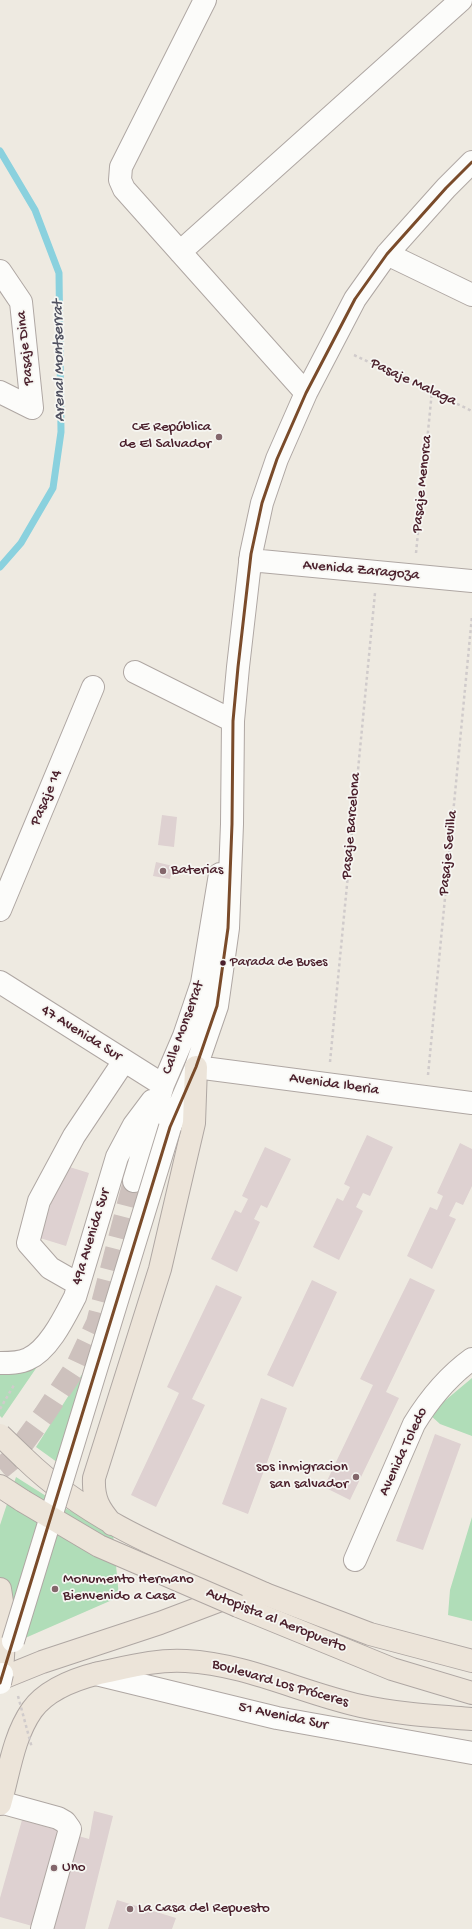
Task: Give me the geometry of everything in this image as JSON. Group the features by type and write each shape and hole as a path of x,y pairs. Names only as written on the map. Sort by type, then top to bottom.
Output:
{"main road":[{"path":"112,1524 100,1510 93,1492 94,1478 162,1262 194,1123 196,1067"},
{"path":"0,1434 24,1458 69,1496 112,1524 265,1594 370,1634 418,1648 472,1660"},
{"name":"Autopista al Aeropuerto","path":"0,1486 99,1546 238,1606 392,1669 472,1693"},
{"path":"0,1589 5,1621 1,1679 42,1662 160,1623 234,1595 247,1592 265,1594"},
{"name":"Boulevard Los Próceres","path":"0,1803 21,1728 32,1709 52,1692 72,1681 96,1674 160,1661 213,1663 242,1670 361,1706 402,1713 472,1719"}],"street":[{"path":"204,0 122,167 120,175 121,184 306,393"},
{"path":"180,252 461,0"},
{"name":"Calle Monserrat","path":"1,1679 170,1127 196,1067 217,1006 228,928 232,824 233,721 243,614 250,560 262,503 277,459 306,393 355,298 387,254 446,188 472,162"},
{"path":"387,254 472,295"},
{"name":"Pasaje Dina","path":"0,272 21,302 32,408 0,392"},
{"name":"Avenida Zaragoza","path":"250,560 472,581"},
{"path":"135,672 233,721"},
{"name":"Pasaje 14","path":"0,910 93,687"},
{"name":"Calle Monserrat","path":"134,1181 163,1085 184,1036 202,983 214,902 232,824"},
{"name":"47 Avenida Sur","path":"0,982 163,1085"},
{"path":"78,1284 50,1268 28,1243 39,1201 74,1136 124,1061"},
{"name":"Avenida Iberia","path":"196,1067 472,1103"},
{"name":"49a Avenida Sur","path":"0,1363 28,1359 49,1340 66,1315 78,1284 117,1157 134,1125 163,1085"},
{"name":"Avenida Toledo","path":"355,1560 418,1418 434,1394 459,1369 472,1359"},
{"name":"51 Avenida Sur","path":"96,1674 277,1718 472,1753"},
{"path":"0,1803 58,1818 65,1822 70,1829 42,1929"}],"path":[{"name":"Pasaje Malaga","path":"354,354 472,410"},
{"name":"Pasaje Menorca","path":"414,576 432,392"},
{"name":"Pasaje Barcelona","path":"330,1064 377,572"},
{"name":"Pasaje Sevilla","path":"427,1082 472,616"}],"green space":[{"path":"93,1357 61,1465 36,1447"},
{"path":"39,1364 2,1418 0,1416 0,1374"},
{"path":"472,1378 472,1436 440,1424 429,1414"},
{"path":"16,1477 65,1508 113,1533 119,1597 0,1649 0,1525"},
{"path":"472,1517 472,1621 448,1615 450,1590"}],"building":[{"path":"162,815 177,817 174,847 158,845"},
{"name":"Baterias","path":"156,862 173,866 170,879 153,876"},
{"path":"367,1135 393,1147 370,1196 363,1193 356,1207 363,1211 339,1260 313,1247 337,1198 343,1201 350,1187 344,1184"},
{"path":"460,1143 472,1149 472,1186 463,1205 456,1202 449,1216 456,1219 432,1269 407,1256 430,1207 437,1210 443,1196 437,1193"},
{"path":"265,1147 291,1159 267,1208 261,1205 254,1219 260,1222 237,1272 211,1259 235,1210 241,1213 248,1199 242,1196"},
{"path":"63,1165 89,1173 66,1246 40,1238"},
{"path":"410,1278 435,1290 386,1392 399,1398 350,1500 324,1487 373,1385 360,1379"},
{"path":"312,1280 337,1292 293,1387 267,1375"},
{"path":"216,1285 242,1297 192,1399 205,1405 156,1507 131,1495 179,1393 167,1387"},
{"path":"261,1398 287,1408 248,1514 222,1504"},
{"path":"435,1434 461,1444 423,1550 396,1541"},
{"name":"Uno","path":"94,1811 113,1816 85,1929 43,1929 0,1917 0,1898 22,1820 89,1839"},
{"name":"La Casa del Repuesto","path":"117,1900 176,1918 172,1929 108,1929"}],"waterway":[{"name":"Arenal Montserrat","path":"0,151 35,210 59,273 61,432 53,488 21,543 0,567"}],"tunnel":[{"path":"0,1469 11,1460 44,1415 77,1365 97,1323 134,1181"}],"transit line":[{"path":"0,1683 170,1127 196,1067 217,1006 228,928 232,824 233,721 251,554 262,503 277,459 306,393 355,299 387,254 446,188 472,162"}],"place":[{"name":"CE República de El Salvador","path":"219,437"},
{"name":"Baterias","path":"163,871"},
{"name":"Parada de Buses","path":"223,963"},
{"name":"sos inmigracion san salvador","path":"356,1477"},
{"name":"Monumento Hermano Bienvenido a Casa","path":"55,1589"},
{"name":"Uno","path":"54,1868"},
{"name":"La Casa del Repuesto","path":"130,1909"}]}
